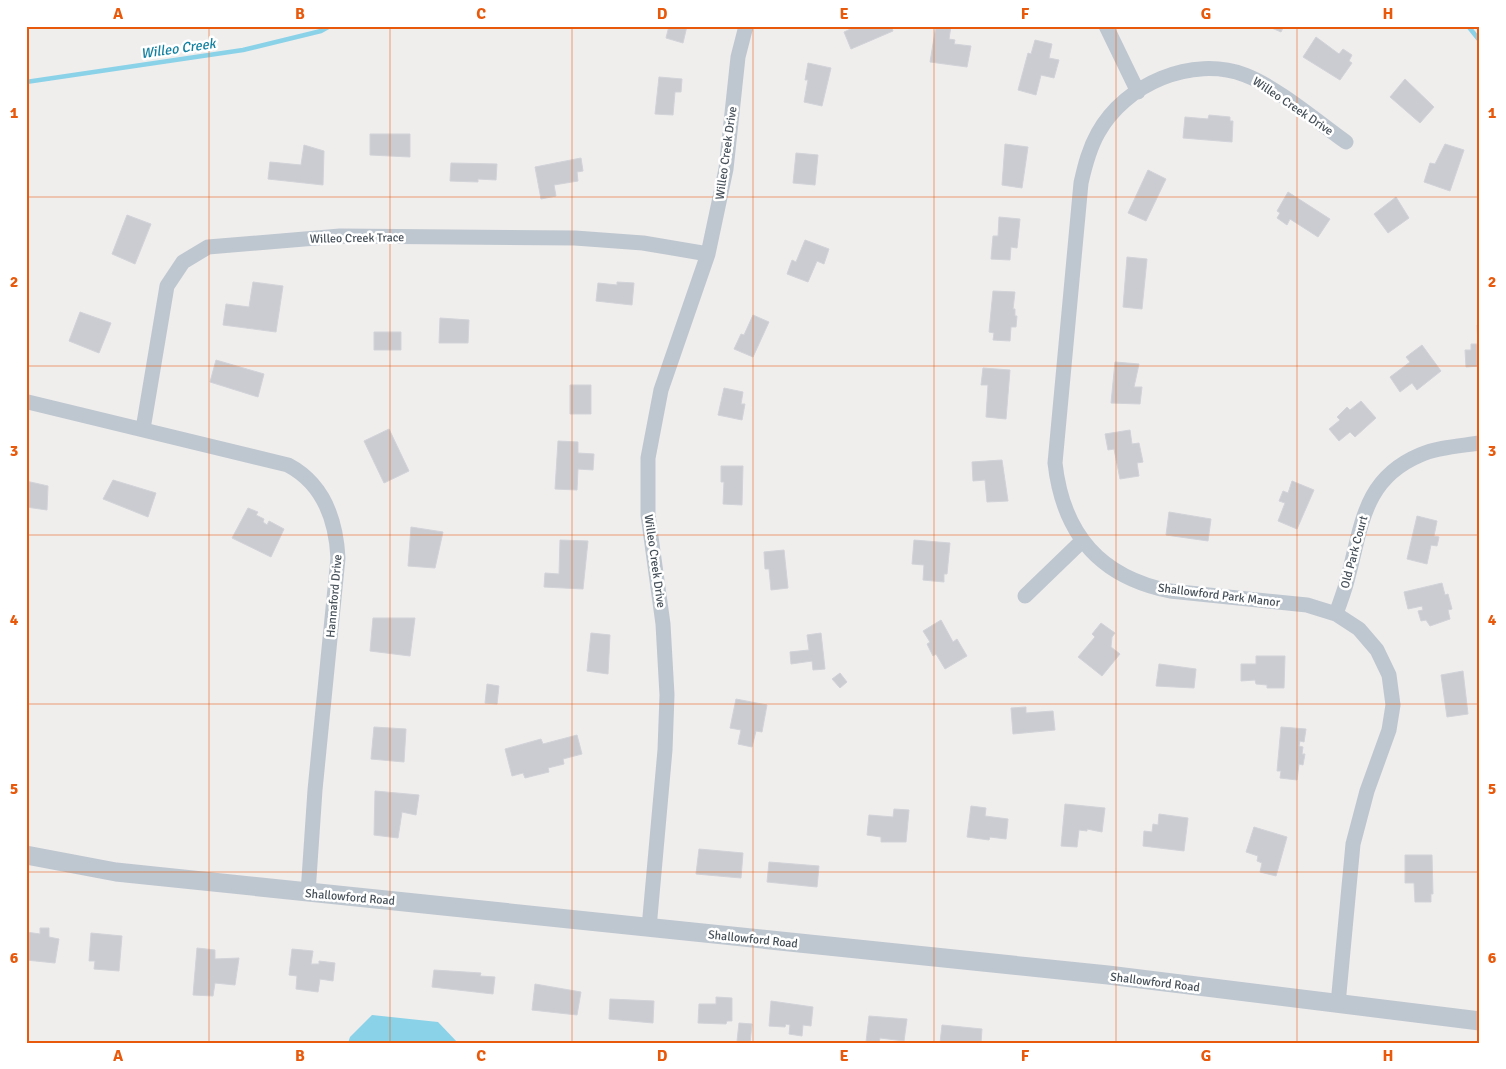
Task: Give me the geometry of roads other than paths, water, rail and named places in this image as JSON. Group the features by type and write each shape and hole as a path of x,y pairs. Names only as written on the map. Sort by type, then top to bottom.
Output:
{"street":[{"name":"Willeo Creek Drive","path":"649,928 665,750 667,695 664,624 648,515 648,458 661,390 708,254 726,169 738,57 746,26"},
{"path":"1106,26 1138,92"},
{"name":"Willeo Creek Drive","path":"1138,92 1158,79 1182,70 1206,67 1231,70 1263,84 1346,142"},
{"name":"Shallowford Park Manor","path":"1138,92 1116,110 1099,131 1087,156 1081,183 1055,463 1063,505 1082,541 1113,570 1150,587 1306,605 1336,614 1359,629 1377,650 1389,676 1392,704 1389,730 1366,791 1353,844 1338,1004"},
{"name":"Willeo Creek Trace","path":"143,428 167,286 183,262 208,247 340,236 575,238 643,243 708,254"},
{"name":"Hannaford Drive","path":"28,402 143,428 288,466 303,473 316,487 332,516 337,536 338,558 315,790 308,893"},
{"name":"Old Park Court","path":"1336,614 1348,578 1363,514 1370,498 1382,482 1399,466 1420,454 1480,443"},
{"path":"1025,596 1082,541"},
{"name":"Shallowford Road","path":"26,855 116,872 1108,975 1480,1021"}],"water":[{"path":"372,1015 438,1022 458,1043 348,1043 350,1037"}],"waterway":[{"name":"Willeo Creek","path":"26,82 243,50 321,31 330,26"},
{"path":"1468,26 1480,41"}]}
